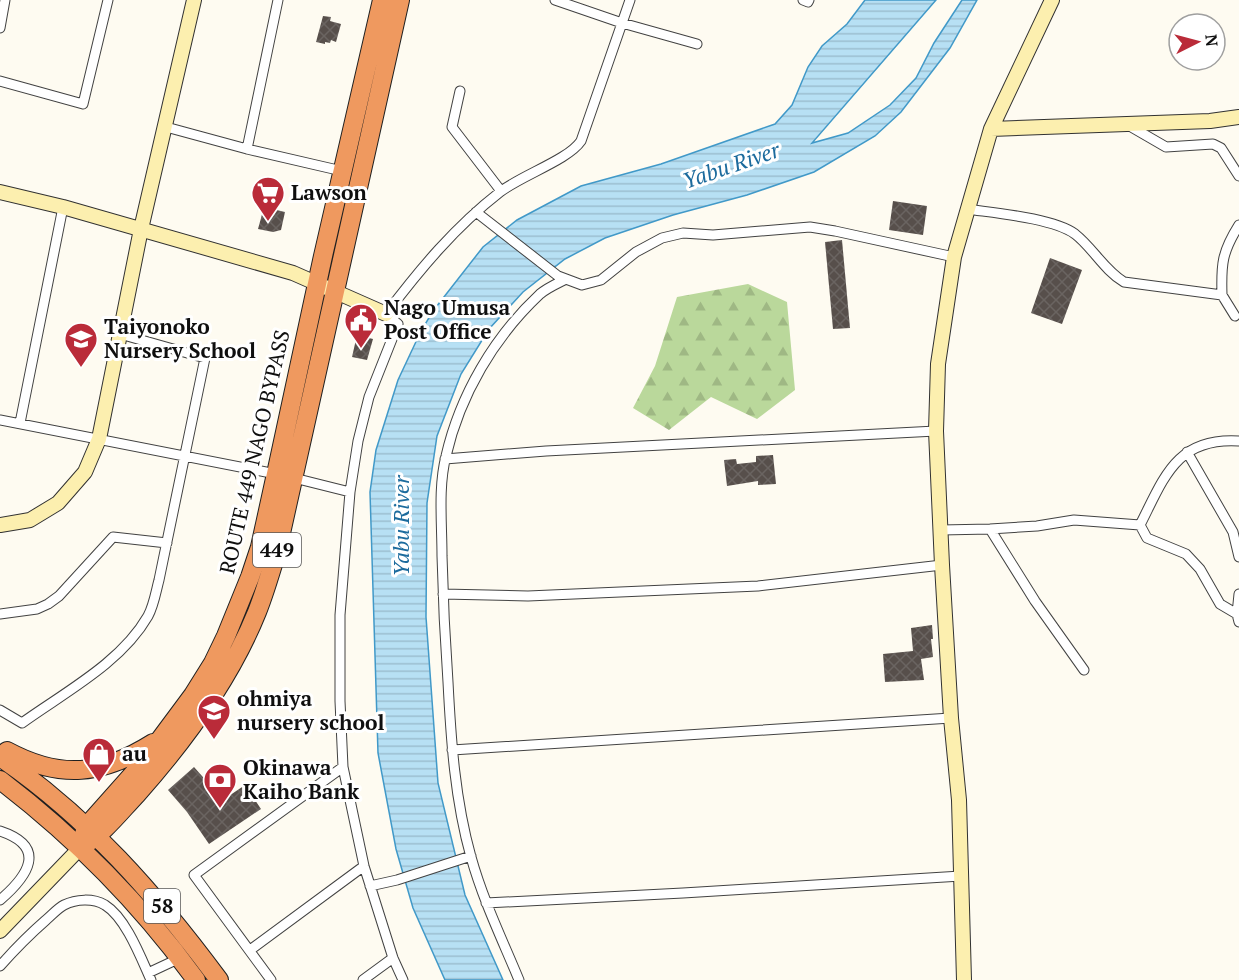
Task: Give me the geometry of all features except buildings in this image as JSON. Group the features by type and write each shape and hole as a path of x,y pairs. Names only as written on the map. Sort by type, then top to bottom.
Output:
{"highway":[{"name":"ROUTE 449 NAGO BYPASS","path":"92,832 171,754 203,710 228,671 266,587 277,551 285,476 317,284 382,0"},
{"name":"ROUTE 449 NAGO BYPASS","path":"81,847 193,695 213,663 240,606 285,476 335,293 400,0"},
{"path":"0,747 36,765 57,769 88,769 113,765 135,754 165,734"},
{"name":"58","path":"0,757 35,782 92,832 160,903 219,980"},
{"name":"58","path":"0,780 81,847 135,903 196,980"}],"street":[{"path":"0,28 5,0"},
{"path":"0,81 83,104 108,0"},
{"path":"0,525 30,520 57,503 86,472 99,439 141,229 194,0"},
{"path":"247,149 278,0"},
{"path":"555,0 622,23 697,44"},
{"path":"386,314 422,267 476,212 524,176 575,150 581,141 630,0"},
{"path":"803,0 808,2 808,0"},
{"path":"964,980 959,800 951,718 936,431 938,364 954,257 991,129 1052,0"},
{"path":"460,91 452,127 501,191"},
{"path":"991,129 1210,121 1239,117"},
{"path":"1127,125 1166,147 1213,144 1221,148 1239,176"},
{"path":"166,127 342,171"},
{"path":"0,192 63,207 293,273 386,314 398,324 369,396 358,441 350,492 340,615 340,701 343,767 364,866 393,958 403,980"},
{"path":"20,423 63,207"},
{"path":"967,209 1065,228 1077,235 1115,277 1124,282 1222,296"},
{"path":"476,212 561,278 582,285 601,280 636,252 662,238 683,233 713,235 810,227 954,257"},
{"path":"1235,316 1222,296 1221,268 1224,251 1239,225"},
{"path":"519,980 467,858 452,750 443,594 442,502 445,459 457,414 473,380 514,322 542,292 561,278"},
{"path":"0,710 22,723 107,664 130,642 149,614 159,580 205,358 120,334"},
{"path":"0,420 285,476 350,492"},
{"path":"445,459 546,451 936,431"},
{"path":"1140,525 1168,469 1186,453 1214,441 1239,441"},
{"path":"1186,453 1233,532 1239,557"},
{"path":"941,530 1037,526 1074,520 1140,525"},
{"path":"1140,525 1147,538 1186,554 1200,569 1220,604 1238,618"},
{"path":"990,529 1035,601 1083,670"},
{"path":"0,614 37,609 48,604 59,596 113,537 167,543"},
{"path":"443,594 528,596 758,586 942,565"},
{"path":"1238,618 1239,594"},
{"path":"452,750 951,718"},
{"path":"271,980 194,875 343,767"},
{"path":"0,831 15,836 24,843 29,856 26,874 17,886 0,900"},
{"path":"0,931 81,847"},
{"path":"369,886 397,880 467,858"},
{"path":"250,950 364,866"},
{"path":"486,903 961,876"},
{"path":"0,966 19,944 63,905 90,900 105,905 116,916 131,938 150,976 180,958"},
{"path":"363,980 393,958"}],"green space":[{"path":"748,284 787,302 795,390 757,419 711,397 669,430 633,408 655,366 677,297"}],"water":[{"name":"Yabu River","path":"865,0 936,0 812,143 848,133 890,105 916,78 934,43 962,0 977,0 950,48 901,112 875,136 814,172 605,238 565,259 523,292 489,329 461,374 437,436 427,503 426,617 438,783 465,895 503,980 445,980 413,908 396,849 378,753 370,492 376,450 398,380 433,311 483,247 517,220 581,186 661,164 775,124 792,105 808,67 822,46 847,24"}],"place":[{"name":"Lawson","path":"268,222"},
{"name":"Nago Umusa Post Office","path":"361,349"},
{"name":"Taiyonoko Nursery School","path":"81,368"},
{"name":"ohmiya nursery school","path":"214,740"},
{"name":"au","path":"99,783"},
{"name":"Okinawa Kaiho Bank","path":"220,809"}]}
